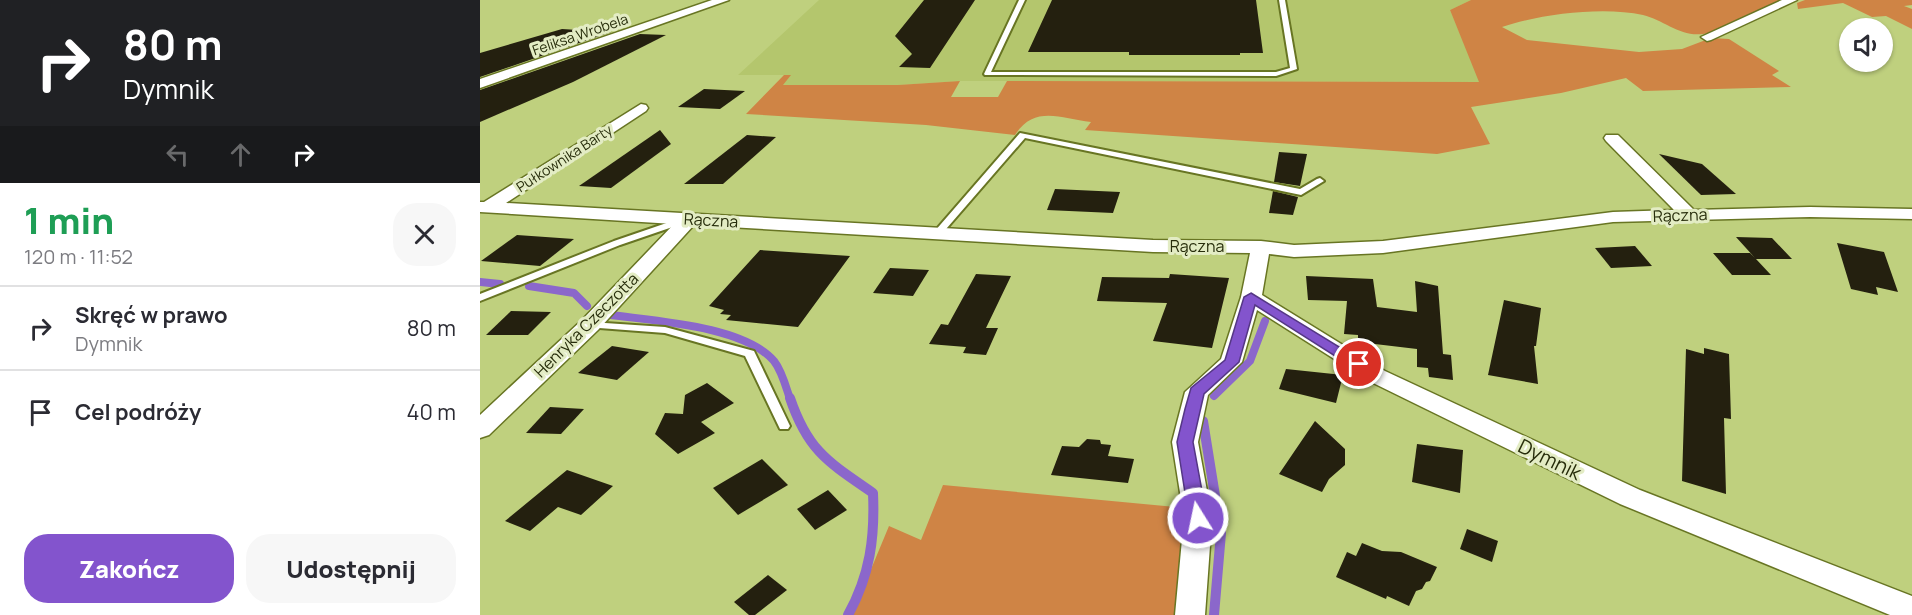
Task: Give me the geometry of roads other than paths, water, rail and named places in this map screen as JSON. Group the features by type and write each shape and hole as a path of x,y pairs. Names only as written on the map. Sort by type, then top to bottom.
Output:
{"street":[{"name":"Feliksa Wrobela","path":"480,84 723,0"},
{"path":"1707,37 1791,0"},
{"name":"Pułkownika Barty","path":"484,207 641,108"},
{"path":"1612,138 1688,214"},
{"name":"Rączna","path":"484,207 1153,246 1261,247 1294,251 1383,247 1613,217 1688,214 1912,214"},
{"name":"Henryka Czeczotta","path":"480,429 590,325 688,219"},
{"path":"1190,615 1198,518 1185,442 1197,392 1231,362 1251,297 1261,247"},
{"name":"Dymnik","path":"1251,297 1377,376 1619,492 1912,610"}],"lane":[{"path":"1022,0 987,74 1276,74 1294,69 1282,0"},
{"path":"937,234 1023,135 1301,192 1320,181"},
{"path":"480,298 618,243 688,219"},
{"path":"590,325 665,330 750,354 784,426"}],"waterway":[{"path":"480,282 500,284"},
{"path":"529,286 574,293 587,306"},
{"path":"611,315 698,327 742,340 760,349 774,361 782,374 790,399"},
{"path":"1214,396 1250,361 1265,321"},
{"path":"790,398 804,431 821,454 873,493 870,556 848,615"},
{"path":"1203,421 1216,502"},
{"path":"1214,615 1221,533"}]}
